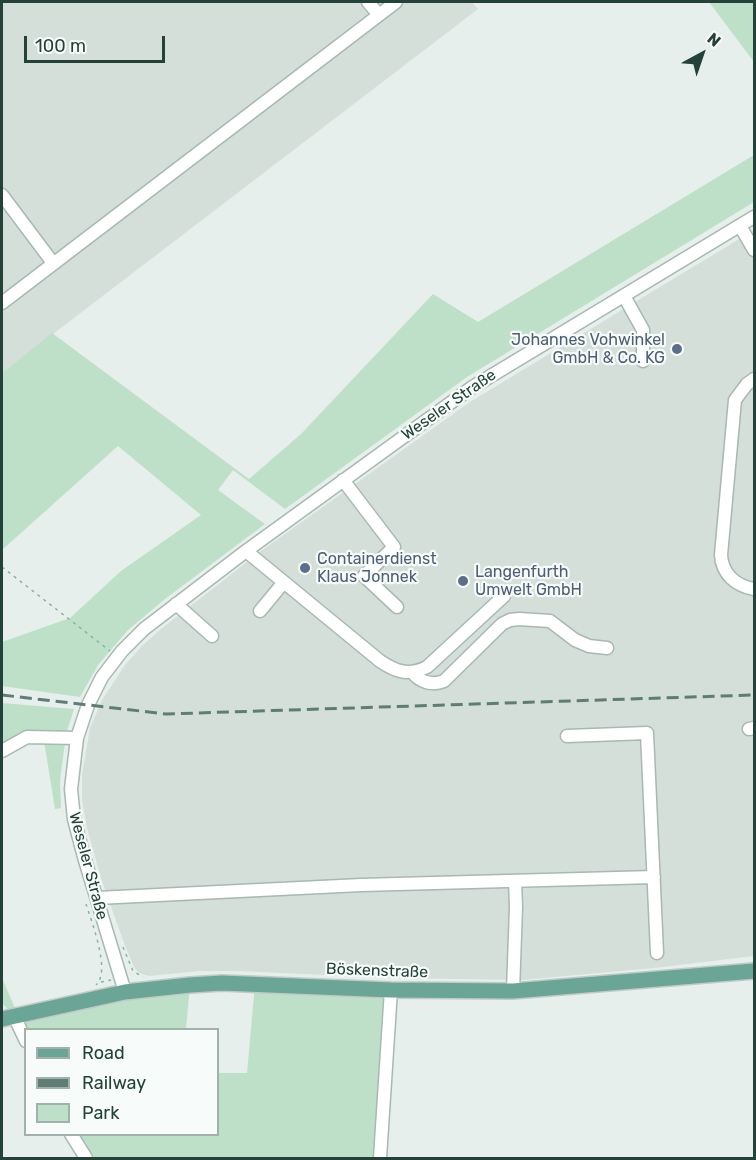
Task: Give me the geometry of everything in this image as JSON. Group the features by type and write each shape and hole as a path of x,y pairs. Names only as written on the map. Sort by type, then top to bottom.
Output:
{"main road":[{"name":"Böskenstraße","path":"8,1018 125,992 222,983 391,990 513,991 754,971"}],"street":[{"path":"368,2 379,15"},
{"path":"2,303 396,2"},
{"path":"2,195 53,263"},
{"name":"Weseler Straße","path":"125,992 81,848 71,804 77,738 91,699 102,677 117,657 144,629 176,604 471,388 754,217"},
{"path":"740,226 754,250"},
{"path":"624,296 643,330 643,361"},
{"path":"754,379 747,384 735,400 721,555 722,565 732,580 754,589"},
{"path":"343,480 394,547 364,576 397,608"},
{"path":"246,551 380,661 395,670 412,672 427,667 504,596"},
{"path":"260,612 284,582"},
{"path":"176,604 212,636"},
{"path":"412,672 418,679 427,683 444,681 502,624 510,620 550,621 575,640 589,646 607,648"},
{"path":"567,736 652,732 657,953"},
{"path":"2,751 27,737 77,738"},
{"path":"97,898 361,885 654,877"},
{"path":"513,991 516,907 514,881"},
{"path":"380,1158 391,990"},
{"path":"8,1018 24,1038"},
{"path":"72,1136 86,1158"}],"path":[{"path":"2,567 117,657"},
{"path":"120,940 133,971 148,978"}],"shaded area":[{"path":"2,2 472,2 478,9 2,373"},
{"path":"754,230 754,956 522,980 391,978 238,971 200,971 149,976 139,973 124,943 101,878 82,800 82,775 90,728 102,700 125,665 161,629 261,551 470,402"}],"green space":[{"path":"709,2 754,2 754,62"},
{"path":"754,155 754,202 467,377 285,509 233,470 218,490 265,524 165,599 128,630 98,665 80,697 2,686 2,642 70,618 121,571 201,515 118,446 2,550 2,373 52,333 249,479 301,434 433,294 478,322"},
{"path":"2,703 74,709 67,731 33,731 6,743 2,742"},
{"path":"44,741 65,742 60,781 61,808 55,809"},
{"path":"2,978 18,1015 190,985 186,1028 24,1028 2,1003"},
{"path":"255,984 304,994 390,996 380,1158 86,1158 72,1136 219,1136 219,1073 247,1073"}],"railway":[{"path":"2,695 166,714 754,695"}],"place":[{"name":"Johannes Vohwinkel GmbH & Co. KG","path":"677,349"},
{"name":"Containerdienst Klaus Jonnek","path":"305,568"},
{"name":"Langenfurth Umwelt GmbH","path":"463,581"}]}
